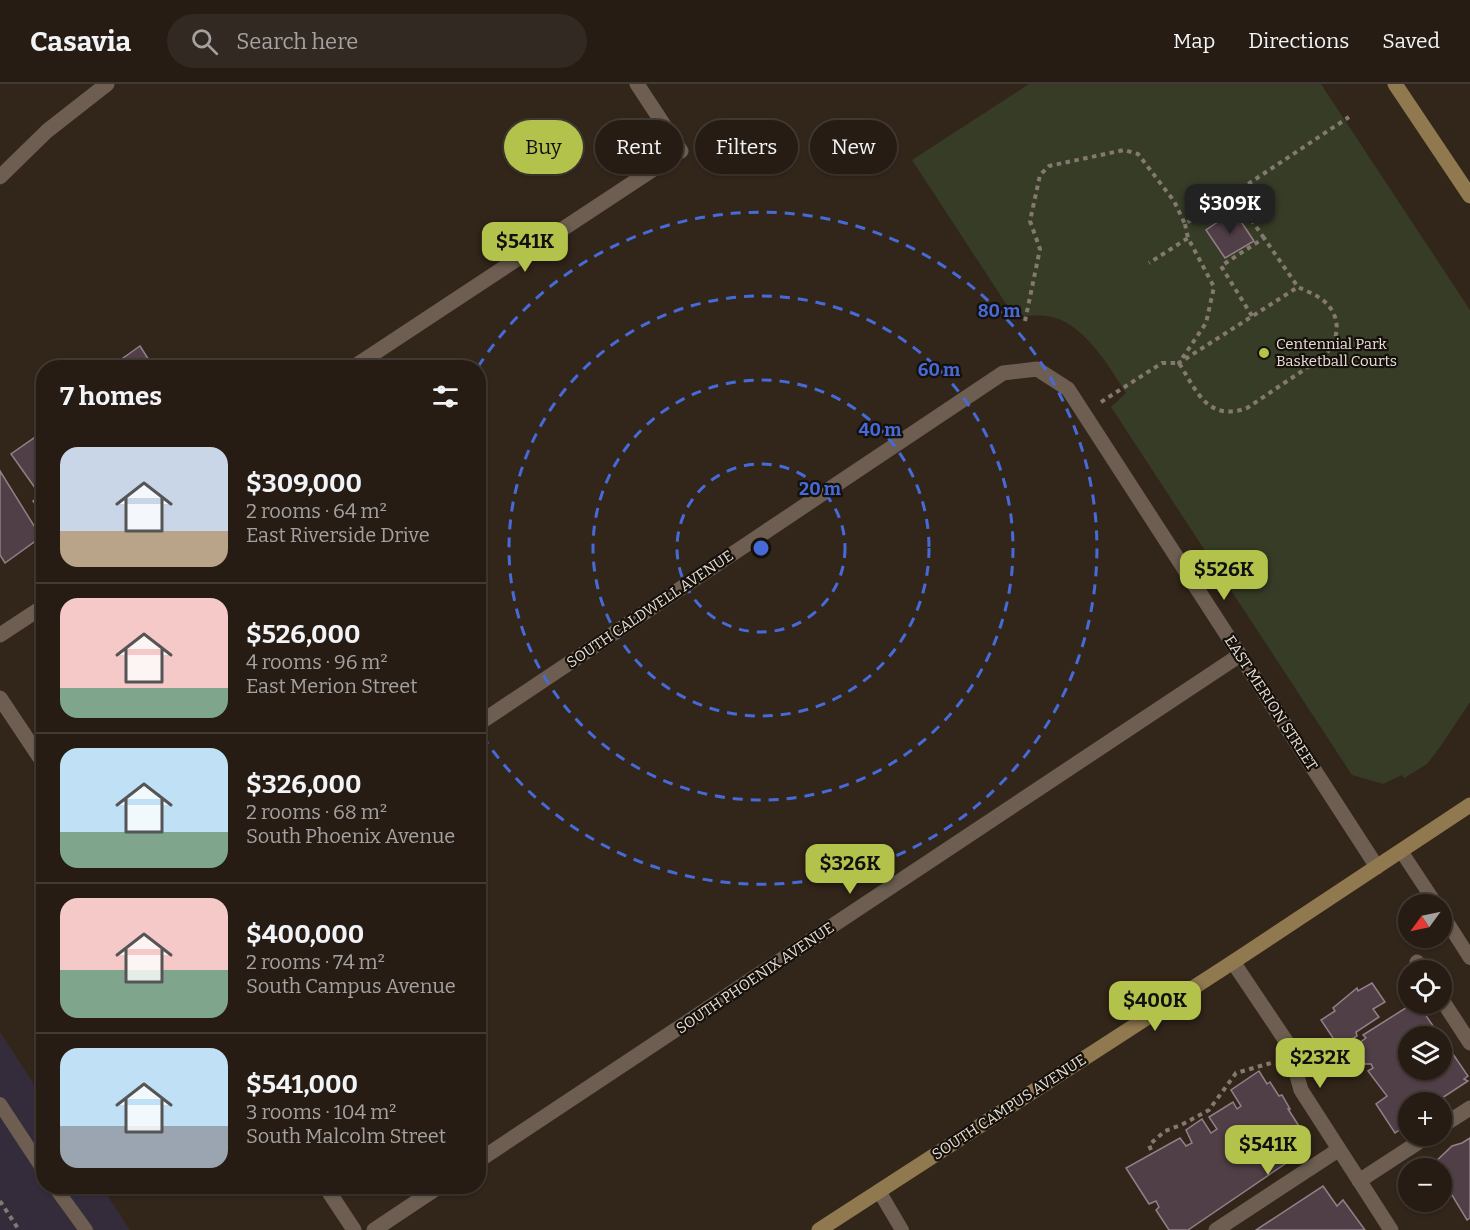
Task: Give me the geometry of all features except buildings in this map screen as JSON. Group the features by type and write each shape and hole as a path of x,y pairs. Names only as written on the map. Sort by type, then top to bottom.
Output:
{"street":[{"path":"0,177 47,131 107,84"},
{"path":"364,360 681,152 637,84"},
{"path":"1395,84 1470,196"},
{"name":"EAST MERION STREET","path":"1037,369 1068,389 1377,867"},
{"name":"SOUTH CALDWELL AVENUE","path":"486,719 1002,374 1037,369"},
{"path":"0,635 36,611"},
{"name":"SOUTH PHOENIX AVENUE","path":"486,1156 1240,655"},
{"path":"0,698 36,752"},
{"name":"SOUTH CAMPUS AVENUE","path":"819,1230 1233,962 1470,805"},
{"path":"1233,962 1288,1044 1301,1090 1391,1230"},
{"path":"1451,1014 1470,1043"},
{"path":"1452,1120 1470,1108"},
{"path":"1359,1180 1412,1146"},
{"path":"1216,1230 1338,1150"},
{"path":"330,1194 354,1230"},
{"path":"374,1230 428,1194"}],"lane":[{"path":"1401,851 1429,894"},
{"path":"1452,930 1470,958"},
{"path":"0,1104 36,1159"},
{"path":"879,1191 902,1230"},
{"path":"60,1194 86,1230"}],"path":[{"path":"1185,224 1349,117"},
{"path":"1025,321 1040,249 1030,221 1040,175 1050,166 1124,150 1137,154 1174,201 1185,224 1188,238 1214,287 1206,323 1179,363"},
{"path":"1179,363 1199,396 1210,407 1225,412 1236,412 1247,408 1333,348 1337,334 1335,319 1325,302 1298,288 1233,194"},
{"path":"1149,263 1188,238"},
{"path":"1252,316 1221,266 1264,238"},
{"path":"1083,415 1162,363 1179,363 1298,288"},
{"path":"1151,1150 1149,1144 1165,1131 1209,1110 1236,1073 1274,1062"},
{"path":"0,1202 19,1230"}],"shaded area":[{"path":"0,1032 36,1087 36,1194 107,1194 130,1230 0,1230"}],"green space":[{"path":"1029,84 1321,84 1470,310 1470,702 1427,764 1404,778 1402,775 1383,784 1352,775 1111,407 1126,393 1103,358 1083,335 1060,320 1047,316 1014,316 912,160"}],"place":[{"name":"Centennial Park Basketball Courts","path":"1264,353"}]}
